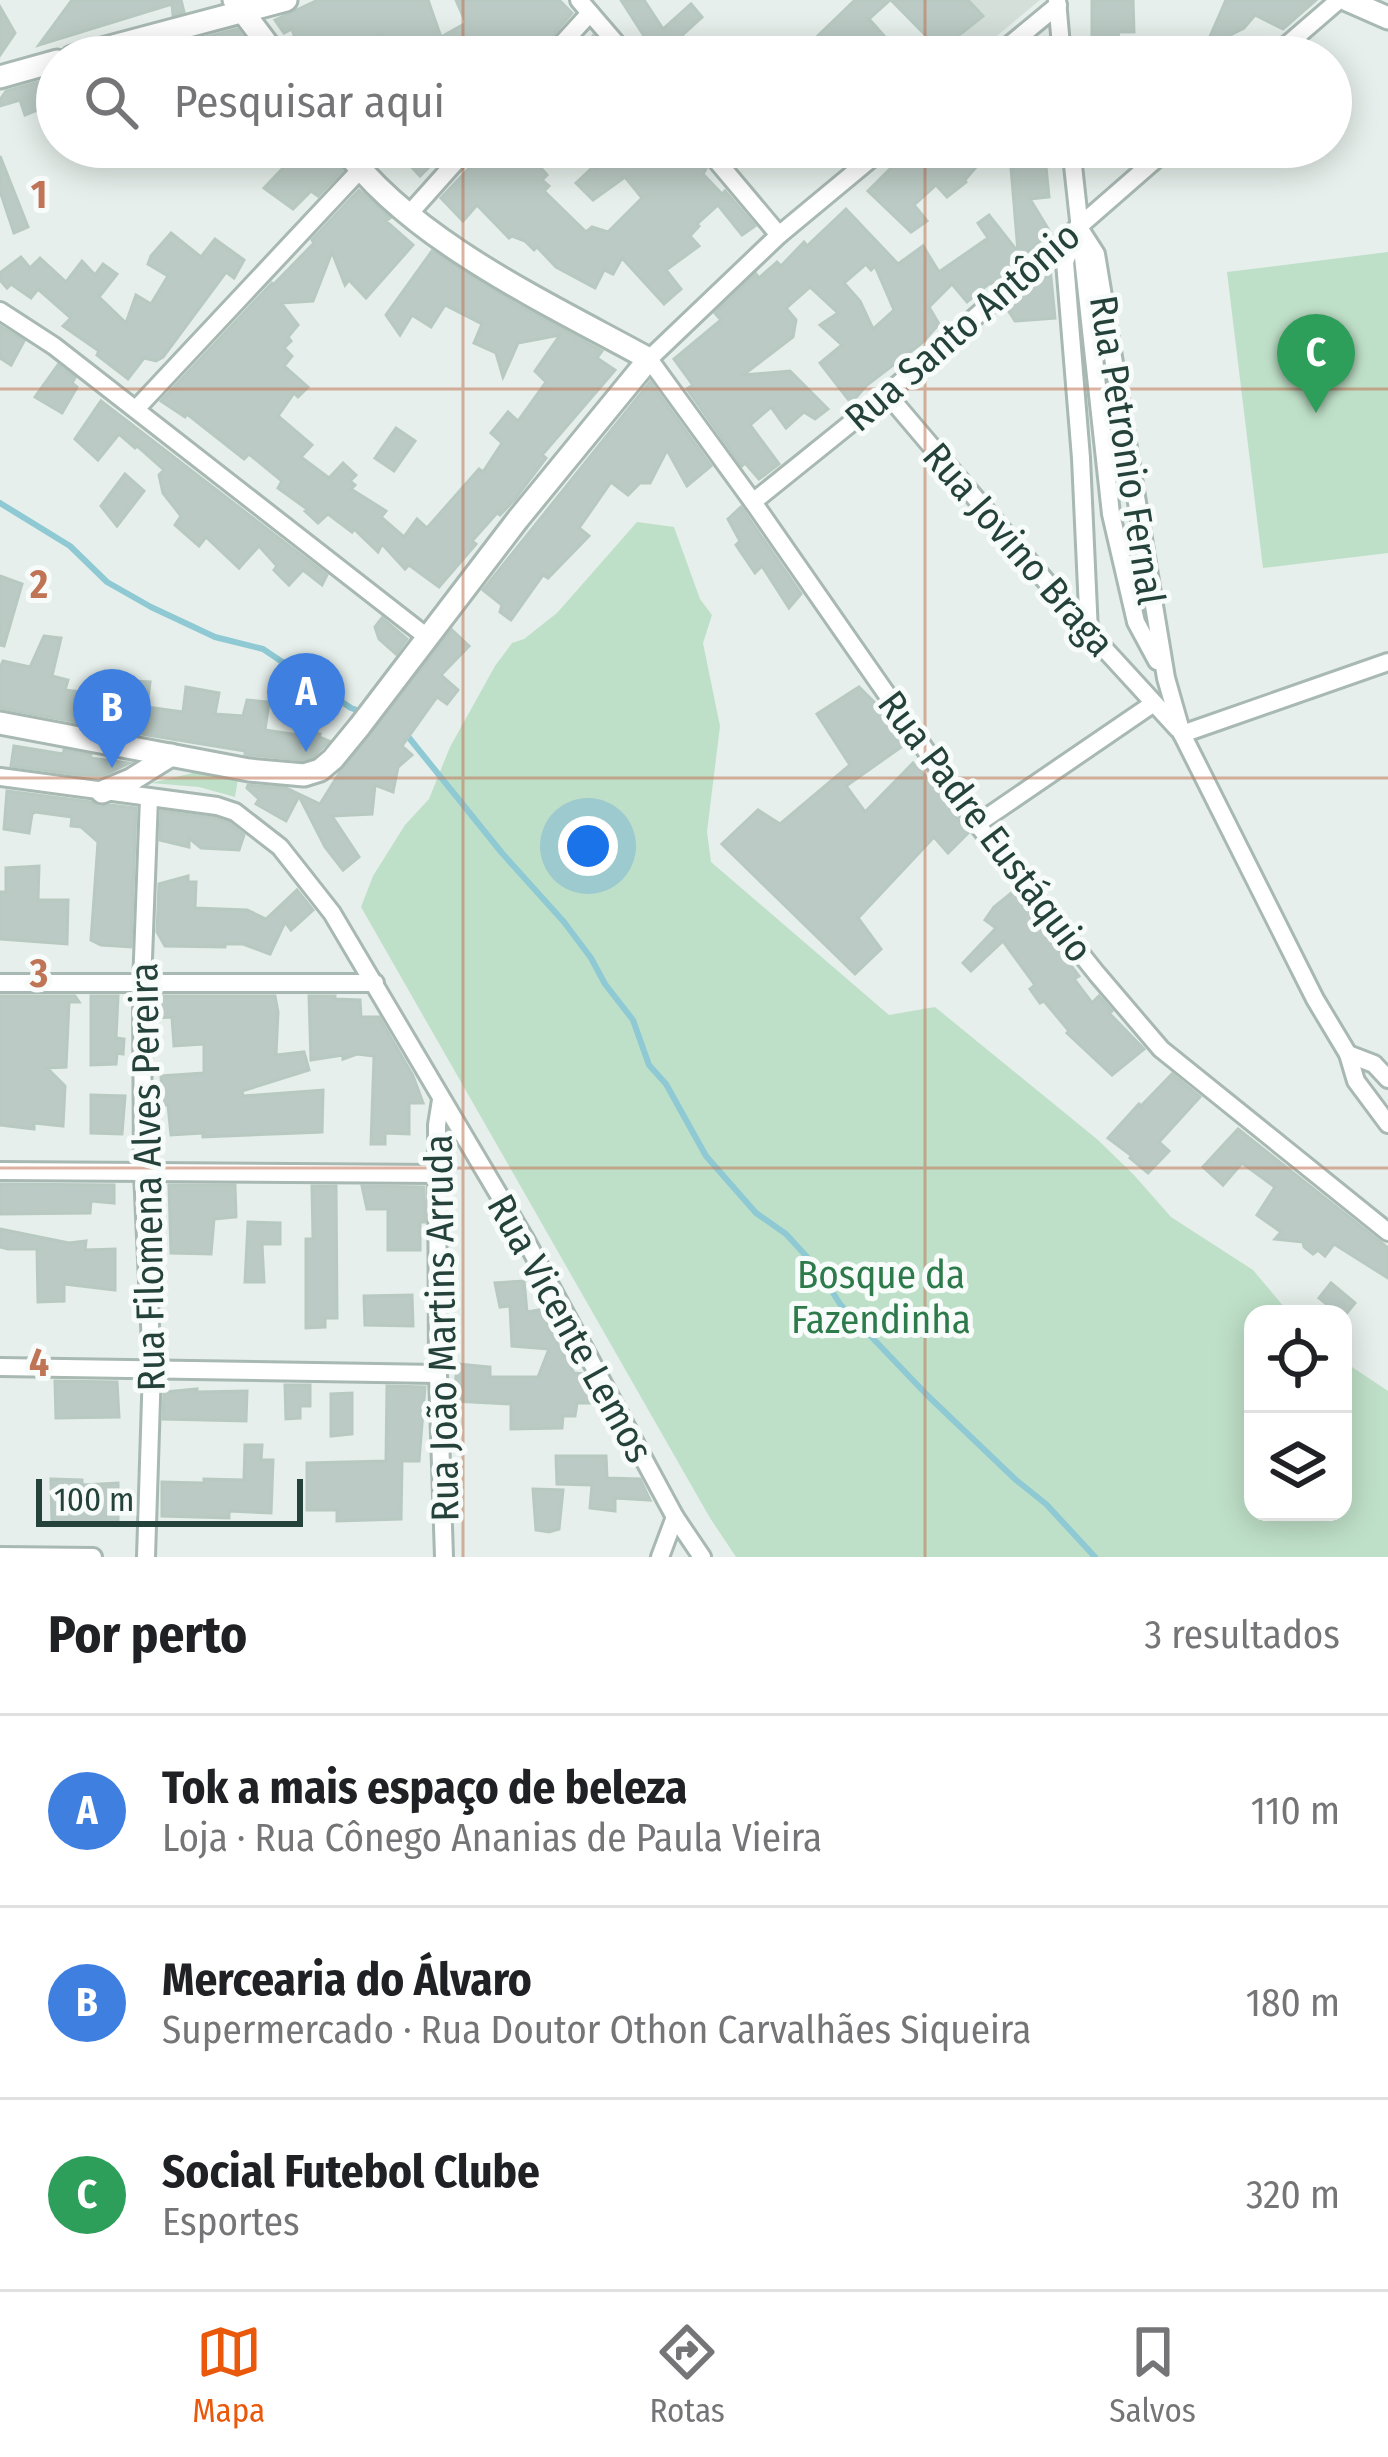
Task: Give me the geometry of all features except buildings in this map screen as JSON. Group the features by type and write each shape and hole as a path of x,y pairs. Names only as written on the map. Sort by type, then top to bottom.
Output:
{"street":[{"path":"139,36 238,5 286,0"},
{"path":"1299,36 1343,0 1384,11"},
{"path":"1019,36 1057,2"},
{"path":"1057,2 1061,36"},
{"path":"238,5 261,36"},
{"path":"564,36 584,6 610,36"},
{"path":"0,77 36,67"},
{"path":"410,213 450,168"},
{"path":"722,168 778,235"},
{"path":"0,723 249,770 304,775 320,770 360,726 518,519 649,359 778,235 859,168"},
{"name":"Rua Petronio Fernal","path":"1073,168 1112,514 1136,622 1166,678"},
{"name":"Rua Santo Antônio","path":"753,502 887,394 1145,168"},
{"path":"136,409 360,170 441,238 649,359"},
{"name":"Rua Petronio Fernal","path":"1078,226 1065,262 1089,632"},
{"name":"Rua Petronio Fernal","path":"1078,226 1096,254 1166,678 1183,734 1315,999 1348,1054 1357,1081 1388,1124"},
{"path":"0,311 54,346 427,637"},
{"name":"Rua Padre Eustáquio","path":"649,359 977,824 1097,974 1161,1049 1388,1232"},
{"name":"Rua Jovino Braga","path":"887,394 1154,703"},
{"name":"Rua Petronio Fernal","path":"1081,458 1112,514"},
{"path":"1183,734 1388,662"},
{"path":"977,824 1154,703"},
{"name":"Rua Petronio Fernal","path":"1154,703 1183,734"},
{"path":"102,792 171,755"},
{"name":"Rua Vicente Lemos","path":"0,778 217,806 235,812 280,847 332,913 375,983 525,1239 674,1516 702,1557"},
{"name":"Rua Filomena Alves Pereira","path":"146,1557 152,1368 143,1172 142,985 149,798"},
{"path":"0,982 375,983"},
{"path":"1348,1054 1381,1058"},
{"path":"1381,1058 1388,1079"},
{"path":"1357,1081 1381,1058"},
{"name":"Rua João Martins Arruda","path":"442,1099 437,1125 438,1374 444,1557"},
{"path":"0,1171 438,1174"},
{"path":"0,1367 438,1374"},
{"path":"660,1557 674,1516"},
{"path":"0,1556 93,1557"}],"shaded area":[{"path":"932,0 1040,0 997,36 961,33"}],"green space":[{"path":"1388,252 1388,553 1263,568 1227,272"},
{"name":"Bosque da Fazendinha","path":"637,522 674,527 700,599 712,615 703,643 720,726 707,832 711,862 889,1015 935,1007 1098,1140 1171,1217 1253,1270 1282,1305 1244,1305 1244,1521 1352,1521 1352,1367 1388,1391 1388,1557 736,1557 361,907 373,876 405,825 429,799 450,747 495,666 512,643 557,613"},
{"path":"201,771 238,779 235,797 199,787 151,783"}],"waterway":[{"path":"0,503 70,546 107,582 215,637 263,649 362,712"},
{"path":"406,734 591,958 633,1020 649,1065 666,1084 706,1156 756,1213 786,1234 818,1269 840,1304 927,1395 1046,1504 1095,1557"}],"place":[{"name":"Social Futebol Clube","path":"1316,413"},
{"name":"Tok a mais espaço de beleza","path":"306,752"},
{"name":"Mercearia do Álvaro","path":"112,768"}]}
